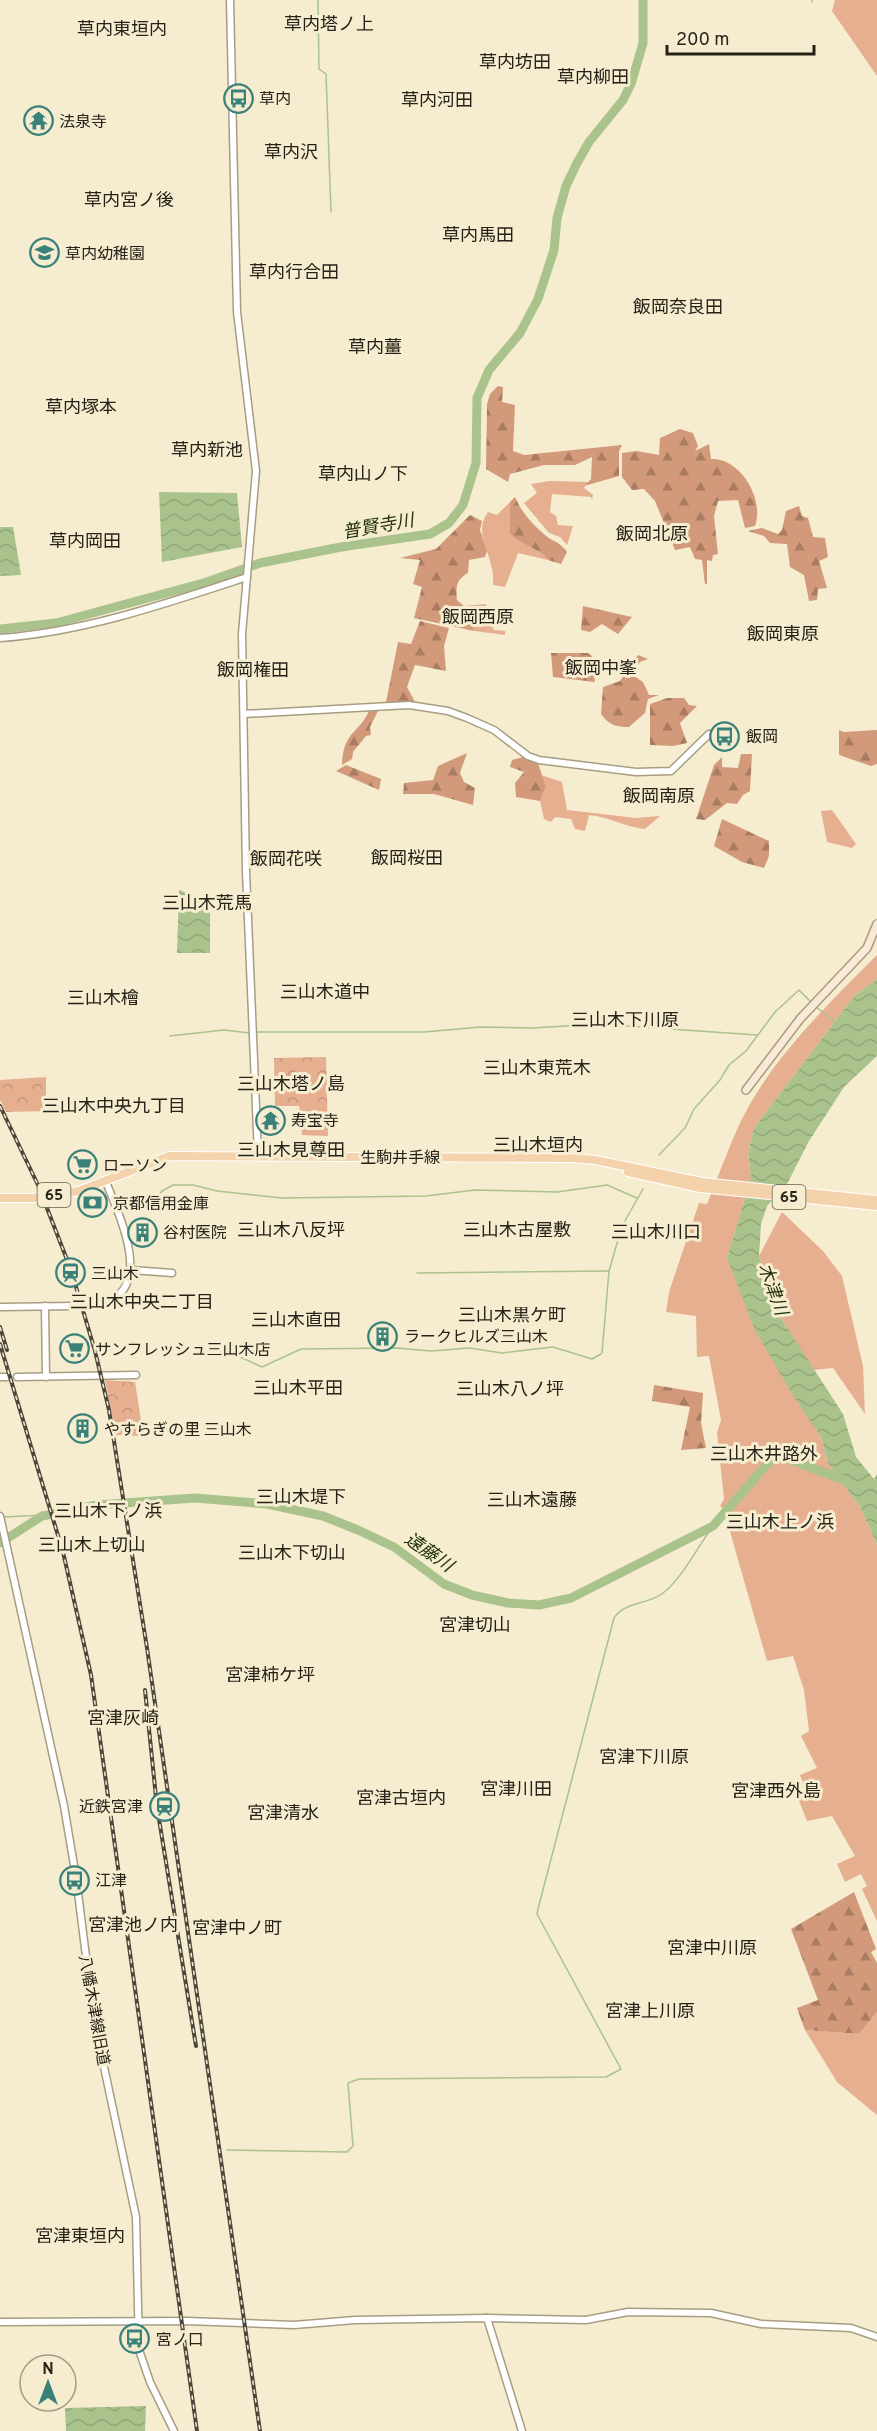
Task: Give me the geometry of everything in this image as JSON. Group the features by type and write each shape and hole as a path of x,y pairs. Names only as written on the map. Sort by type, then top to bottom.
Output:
{"main road":[{"path":"746,1090 800,1019 867,948 877,924"},
{"name":"生駒井手線","path":"0,1198 62,1194 106,1182 133,1168 169,1156 258,1155 595,1160 701,1185 877,1206"},
{"name":"生駒井手線","path":"701,1185 877,1200"}],"street":[{"path":"230,0 237,312 256,471 242,634 247,903 258,1155"},
{"path":"0,638 37,635 67,629 172,601 248,575"},
{"path":"244,714 384,705 429,707 448,711 494,730 534,759 636,772 671,771 709,734 731,735"},
{"path":"87,1306 103,1304 114,1298 128,1282 132,1270 131,1252 106,1182"},
{"path":"132,1270 172,1274"},
{"path":"45,1306 46,1377"},
{"path":"0,1307 75,1306"},
{"path":"17,1377 136,1375"},
{"name":"八幡木津線旧道","path":"0,1516 64,1806 76,1877 94,2020 136,2217 137,2320 142,2364 174,2431"},
{"path":"0,2322 137,2320 294,2325 356,2320 487,2318 586,2320 628,2312 711,2313 761,2324 851,2328 877,2337"},
{"path":"487,2318 522,2431"}],"green space":[{"path":"835,0 877,0 877,76 832,11"},
{"path":"498,386 503,387 502,402 515,405 513,451 524,455 622,445 619,451 619,476 584,486 591,479 592,457 575,465 544,465 510,474 508,482 486,469 487,404 490,394"},
{"path":"680,429 693,433 698,446 695,451 709,444 711,459 721,460 740,472 753,492 756,503 755,526 745,528 738,500 718,501 714,516 718,554 713,555 712,561 707,560 707,584 705,584 702,560 695,559 690,547 675,550 655,501 644,489 632,490 622,477 622,453 637,451 659,455 660,438"},
{"path":"550,481 588,482 584,488 593,495 592,500 591,497 552,494 550,512 556,516 558,525 573,526 567,545 560,537 549,533 524,503 537,493 531,484"},
{"path":"515,497 532,522 567,552 561,564 548,560 541,553 510,534 510,502"},
{"path":"510,502 510,534 541,553 548,560 518,553 505,587 493,585 493,574 482,529 488,512 497,515"},
{"path":"799,506 802,516 808,518 813,537 825,538 828,557 819,561 827,588 818,589 817,600 809,601 804,575 790,567 787,544 770,543 764,536 748,531 762,528 778,534 782,530 786,511"},
{"path":"470,515 482,521 480,530 487,551 485,557 469,560 468,573 459,581 457,587 457,600 472,613 474,631 414,618 422,587 413,584 420,560 400,558 436,549"},
{"path":"486,604 487,616 494,630 505,631 505,635 474,631 472,613 463,606"},
{"path":"583,606 632,617 618,634 602,624 590,632 581,630"},
{"path":"420,621 449,628 444,646 446,671 415,665 407,687 415,702 386,702 398,642 411,644"},
{"path":"551,653 588,653 592,656 595,682 553,677"},
{"path":"638,655 648,659 640,662 631,674 643,682 649,695 659,695 648,699 645,713 629,727 617,726 607,721 601,714 603,687 620,681"},
{"path":"667,698 684,698 689,705 697,706 680,723 687,743 673,746 650,745 650,704"},
{"path":"380,707 370,727 371,735 366,736 353,752 352,759 342,765 343,753 349,738 362,723 370,708"},
{"path":"839,730 844,732 877,730 877,764 871,766 839,755"},
{"path":"467,753 460,773 464,782 475,788 473,805 434,794 403,794 404,783 433,780 438,766"},
{"path":"741,754 752,754 750,791 743,795 737,804 727,803 705,820 696,819 714,765 722,757 722,767 738,768"},
{"path":"523,757 538,763 546,787 540,801 516,797 515,783 524,772 510,767 512,760"},
{"path":"346,765 381,779 379,790 336,771"},
{"path":"541,775 562,782 567,810 636,818 660,816 645,829 589,815 585,831 575,829 571,819 555,817 551,822 544,819 540,801 546,787"},
{"path":"832,810 856,844 852,848 827,842 821,811"},
{"path":"722,819 769,841 769,856 764,868 742,862 714,846"},
{"path":"877,955 877,979 855,995 754,1128 748,1153 751,1178 727,1258 780,1372 821,1437 828,1463 860,1507 877,1545 877,1921 862,1889 867,1886 861,1874 845,1882 837,1864 855,1856 832,1816 807,1821 799,1801 806,1790 800,1775 817,1768 801,1736 809,1731 804,1690 793,1656 767,1661 729,1528 732,1526 733,1518 720,1506 724,1499 717,1433 721,1420 709,1356 697,1357 696,1316 666,1312 669,1292 699,1203 707,1204 740,1123 753,1099 767,1077 801,1034"},
{"path":"326,1057 328,1136 302,1135 299,1106 275,1106 274,1058"},
{"path":"46,1077 46,1111 6,1112 0,1100 0,1080"},
{"path":"782,1212 823,1251 842,1276 863,1366 865,1414 833,1368 813,1370 782,1320 759,1256"},
{"path":"105,1380 135,1382 143,1433 140,1436 116,1435"},
{"path":"654,1385 703,1393 701,1423 706,1448 681,1450 690,1407 652,1401"},
{"path":"854,1892 876,1949 871,1952 877,1963 877,2012 859,2034 805,2030 797,2008 818,2000 791,1929"},
{"path":"877,2012 877,2115 837,2082 805,2030 859,2034"}],"water":[{"path":"159,492 237,493 242,547 162,562"},
{"path":"0,527 13,527 21,575 0,576"},
{"path":"179,890 210,902 210,953 177,953"},
{"path":"877,979 877,1056 844,1087 809,1141 787,1184 767,1206 761,1224 759,1256 782,1320 843,1414 856,1457 874,1479 877,1474 877,1545 860,1507 828,1463 821,1437 792,1394 754,1328 727,1258 751,1178 748,1153 754,1128 855,995"},
{"path":"146,2406 145,2431 66,2431 65,2413 78,2413 78,2408"}],"waterway":[{"path":"318,0 319,69 326,74 331,212"},
{"name":"普賢寺川","path":"0,629 56,623 207,582 260,563 341,547 430,534 449,523 463,505 476,463 477,398 489,370 520,333 538,299 554,250 557,218 566,186 577,163 589,142 623,100 631,84 643,43 643,0"},
{"path":"659,1155 685,1128 694,1109 720,1080 729,1065 746,1051 775,1012 799,990 811,1002"},
{"path":"816,1007 834,1021"},
{"path":"255,1032 424,1032 481,1027 533,1028 597,1024 757,1035"},
{"path":"170,1036 224,1030 250,1033"},
{"path":"156,1199 162,1191 173,1185 193,1185 217,1191 282,1198 426,1196 475,1190 557,1192 607,1185 637,1198"},
{"path":"602,1353 609,1271 622,1226 643,1189"},
{"path":"417,1273 609,1271"},
{"path":"210,1355 236,1355 262,1367 301,1349 396,1348 431,1351 469,1348 502,1353 553,1347 592,1359 601,1354"},
{"name":"遠藤川","path":"0,1543 42,1516 97,1505 195,1498 267,1504 323,1516 358,1530 394,1547 444,1584 472,1595 508,1603 539,1605 571,1598 713,1526 768,1463 781,1456 849,1482"},
{"path":"4,1517 44,1515"},
{"path":"227,2150 347,2152 353,2146 348,2083 359,2079 606,2077 621,2069 537,1914 614,1618 624,1609 651,1600 670,1587 713,1526"}],"railway":[{"path":"0,1106 38,1185 71,1270 95,1351 109,1410 147,1648 260,2431"},
{"path":"0,1327 7,1350"},
{"path":"0,1344 63,1552 91,1675 197,2431"},
{"path":"145,1690 157,1807 196,2046"}],"place":[{"name":"草内","path":"238,98"},
{"name":"法泉寺","path":"38,121"},
{"name":"草内幼稚園","path":"44,253"},
{"name":"飯岡","path":"725,736"},
{"name":"寿宝寺","path":"270,1120"},
{"name":"ローソン","path":"82,1165"},
{"name":"京都信用金庫","path":"92,1203"},
{"name":"谷村医院","path":"142,1232"},
{"name":"三山木","path":"70,1273"},
{"name":"ラークヒルズ三山木","path":"383,1336"},
{"name":"サンフレッシュ三山木店","path":"74,1349"},
{"name":"やすらぎの里 三山木","path":"83,1429"},
{"name":"近鉄宮津","path":"164,1806"},
{"name":"江津","path":"74,1880"},
{"name":"宮ノ口","path":"135,2339"}],"district":[{"name":"草内塔ノ上","path":"329,24"},
{"name":"草内東垣内","path":"122,29"},
{"name":"草内坊田","path":"515,62"},
{"name":"草内柳田","path":"593,77"},
{"name":"草内河田","path":"437,100"},
{"name":"草内沢","path":"291,152"},
{"name":"草内宮ノ後","path":"129,200"},
{"name":"草内馬田","path":"478,235"},
{"name":"草内行合田","path":"294,272"},
{"name":"飯岡奈良田","path":"678,307"},
{"name":"草内薑","path":"375,347"},
{"name":"草内塚本","path":"81,407"},
{"name":"草内新池","path":"207,450"},
{"name":"草内山ノ下","path":"363,474"},
{"name":"飯岡北原","path":"652,534"},
{"name":"草内岡田","path":"85,541"},
{"name":"飯岡西原","path":"478,617"},
{"name":"飯岡東原","path":"783,634"},
{"name":"飯岡中峯","path":"601,668"},
{"name":"飯岡権田","path":"253,670"},
{"name":"飯岡南原","path":"659,796"},
{"name":"飯岡桜田","path":"407,858"},
{"name":"飯岡花咲","path":"286,859"},
{"name":"三山木荒馬","path":"207,903"},
{"name":"三山木道中","path":"325,992"},
{"name":"三山木檜","path":"103,998"},
{"name":"三山木下川原","path":"625,1020"},
{"name":"三山木東荒木","path":"537,1068"},
{"name":"三山木塔ノ島","path":"291,1084"},
{"name":"三山木中央九丁目","path":"114,1106"},
{"name":"三山木垣内","path":"538,1145"},
{"name":"三山木見尊田","path":"291,1150"},
{"name":"三山木八反坪","path":"291,1230"},
{"name":"三山木古屋敷","path":"517,1230"},
{"name":"三山木川口","path":"656,1232"},
{"name":"三山木中央二丁目","path":"142,1302"},
{"name":"三山木黒ケ町","path":"512,1315"},
{"name":"三山木直田","path":"296,1320"},
{"name":"三山木平田","path":"298,1388"},
{"name":"三山木八ノ坪","path":"510,1389"},
{"name":"三山木井路外","path":"764,1454"},
{"name":"三山木堤下","path":"301,1497"},
{"name":"三山木遠藤","path":"532,1500"},
{"name":"三山木下ノ浜","path":"108,1511"},
{"name":"三山木上ノ浜","path":"780,1522"},
{"name":"三山木上切山","path":"92,1545"},
{"name":"三山木下切山","path":"292,1553"},
{"name":"宮津切山","path":"475,1625"},
{"name":"宮津柿ケ坪","path":"270,1675"},
{"name":"宮津灰崎","path":"123,1718"},
{"name":"宮津下川原","path":"644,1757"},
{"name":"宮津川田","path":"516,1789"},
{"name":"宮津西外島","path":"776,1791"},
{"name":"宮津古垣内","path":"401,1798"},
{"name":"宮津清水","path":"283,1813"},
{"name":"宮津池ノ内","path":"133,1925"},
{"name":"宮津中ノ町","path":"237,1928"},
{"name":"宮津中川原","path":"712,1948"},
{"name":"宮津上川原","path":"650,2011"},
{"name":"宮津東垣内","path":"80,2236"}],"water label":[{"name":"木津川","path":"773,1289"}]}
